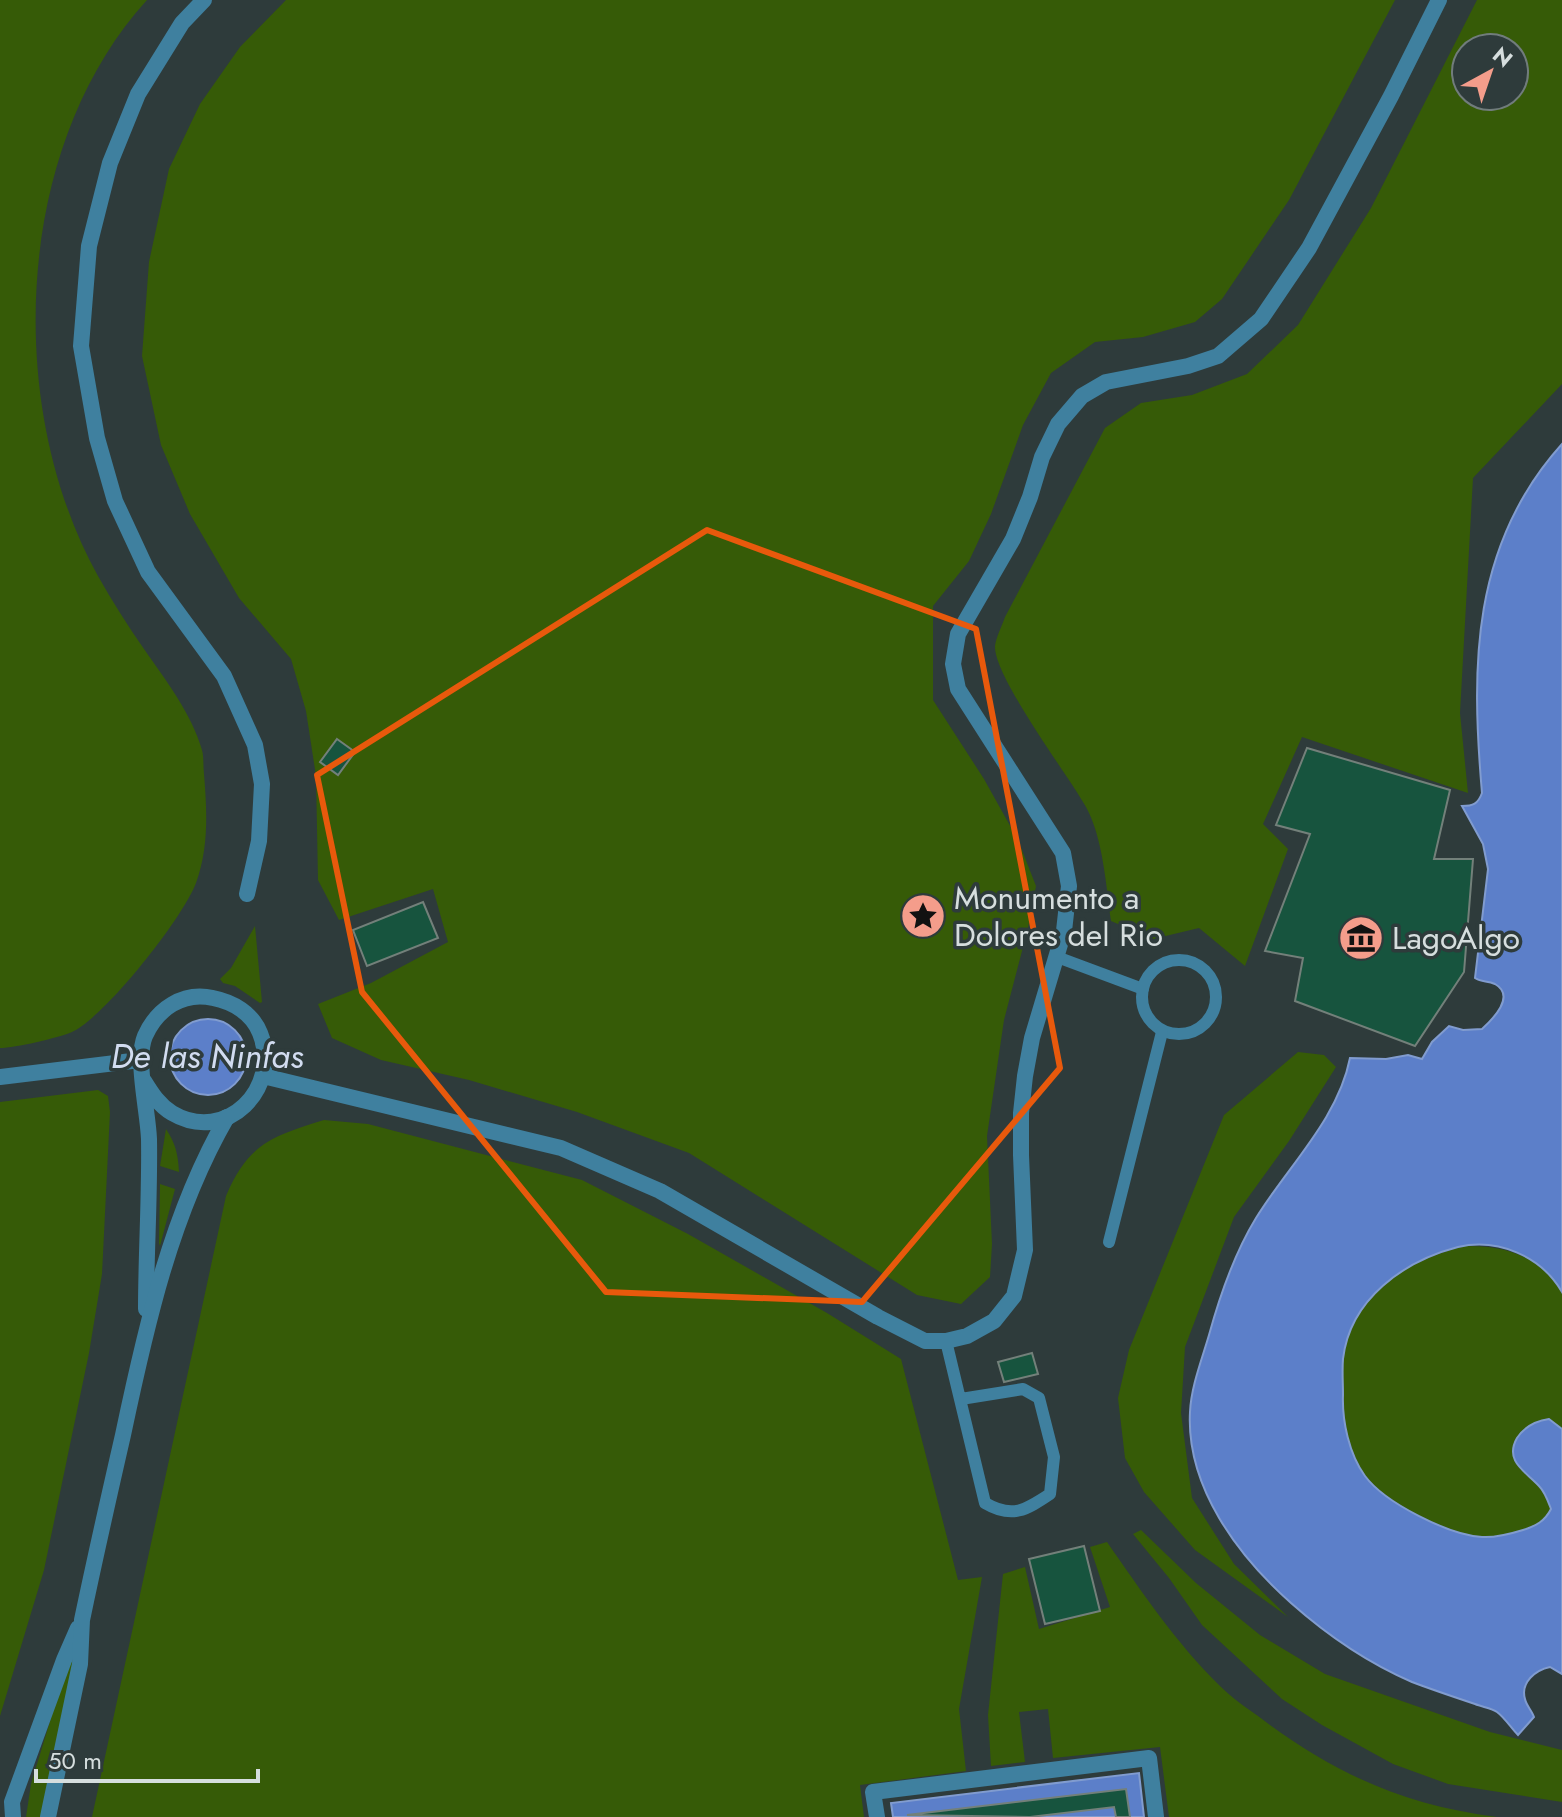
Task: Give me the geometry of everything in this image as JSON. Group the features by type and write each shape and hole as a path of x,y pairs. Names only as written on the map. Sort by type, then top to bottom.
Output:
{"street":[{"path":"204,0 182,23 138,94 110,163 89,246 81,346 97,438 115,501 148,572 224,676 255,745 262,784 259,841 247,894"},
{"path":"263,1076 561,1148 660,1191 925,1341 946,1341 967,1336 994,1321 1014,1296 1025,1250 1021,1141 1025,1076 1032,1038 1064,931 1069,886 1063,853 958,689 953,664 958,634 1013,539 1042,457 1058,424 1082,396 1106,382 1188,366 1218,356 1261,319 1309,248 1439,0"},
{"path":"144,1081 156,1100 173,1113 193,1121 215,1121 251,1101 266,1065 265,1045 257,1027 244,1011 228,1002 193,996 173,1002 154,1020 144,1038 140,1060 149,1140 146,1325"},
{"path":"0,1077 140,1060"},
{"path":"48,1817 80,1664 82,1620 146,1325 204,1157 227,1117"},
{"path":"9,1806 82,1620"},
{"path":"877,1817 873,1792 1149,1758 1156,1817"}],"lane":[{"path":"1057,957 1143,989"},
{"path":"1185,961 1199,965 1209,974 1216,991 1214,1006 1203,1025 1182,1035 1162,1032 1152,1025 1145,1015 1143,989 1157,968 1170,962 1185,961"},
{"path":"1109,1242 1162,1032"},
{"path":"946,1341 985,1503 1000,1512 1025,1510 1050,1494 1054,1457 1039,1398 1023,1389 961,1399"}],"highlighted area":[{"path":"707,530 976,629 1060,1068 862,1302 606,1292 362,992 317,775"}],"green space":[{"path":"0,0 147,0 103,60 70,128 48,202 37,280 37,358 47,435 68,509 103,585 192,723 203,753 206,815 203,856 196,883 176,919 142,965 103,1007 72,1032 0,1048"},
{"path":"286,0 1395,0 1289,200 1222,299 1195,322 1143,337 1095,342 1051,373 1023,425 991,514 969,561 933,606 933,700 984,779 1018,840 1036,886 1004,1020 987,1136 992,1244 990,1277 961,1304 917,1295 689,1153 577,1112 469,1080 381,1060 332,1038 318,1004 371,983 448,942 433,889 339,920 318,880 316,776 306,711 291,659 239,598 190,514 161,445 142,356 149,262 169,169 200,104 240,47"},
{"path":"1477,0 1562,0 1562,384 1473,478 1460,713 1468,793 1302,737 1263,824 1288,849 1245,966 1199,928 1153,939 1111,921 1103,862 1092,819 1006,680 995,646 1005,617 1105,428 1141,403 1192,395 1247,374 1298,325 1371,208 1450,53 1450,112 1530,112 1530,32 1461,32"},
{"path":"255,926 260,1003 220,979 231,968"},
{"path":"1298,1052 1324,1055 1336,1067 1289,1141 1234,1217 1185,1347 1181,1413 1192,1498 1234,1564 1288,1617 1195,1550 1144,1492 1125,1458 1118,1398 1129,1350 1224,1115"},
{"path":"98,1090 108,1096 110,1112 102,1274 89,1353 44,1570 0,1716 0,1102"},
{"path":"324,1120 368,1124 582,1180 688,1234 901,1359 958,1580 982,1577 959,1709 966,1771 860,1785 864,1817 92,1817 226,1196 243,1164 264,1144 290,1131"},
{"path":"166,1129 176,1150 179,1172 160,1166"},
{"path":"160,1184 175,1189 160,1246 159,1243"},
{"path":"1465,1246 1494,1248 1520,1255 1543,1269 1562,1292 1562,1429 1549,1419 1535,1423 1517,1438 1513,1453 1518,1465 1543,1491 1551,1509 1543,1520 1532,1527 1492,1537 1468,1535 1435,1523 1402,1506 1374,1485 1354,1455 1343,1410 1343,1357 1348,1334 1371,1297 1404,1270"},
{"path":"1141,1530 1196,1583 1260,1635 1325,1674 1490,1732 1562,1750 1562,1802 1448,1784 1393,1764 1322,1725 1282,1699 1202,1625 1133,1534"},
{"path":"1107,1542 1160,1617 1204,1670 1233,1698 1286,1736 1342,1770 1400,1795 1463,1812 1497,1817 1169,1817 1160,1747 1053,1758 1048,1709 1019,1712 1025,1762 991,1766 988,1715 1003,1574 1025,1567 1039,1629 1110,1607 1090,1547"},
{"path":"74,1659 41,1817 26,1817 31,1784 68,1662"}],"water":[{"path":"1562,444 1562,1292 1543,1269 1503,1248 1473,1245 1438,1253 1400,1273 1368,1301 1356,1318 1348,1338 1343,1364 1345,1426 1355,1458 1365,1476 1402,1507 1468,1535 1492,1537 1508,1534 1543,1520 1551,1509 1549,1503 1541,1488 1518,1465 1513,1453 1514,1446 1523,1430 1539,1421 1549,1419 1562,1429 1562,1674 1550,1667 1539,1671 1527,1682 1525,1699 1534,1717 1518,1735 1495,1711 1412,1682 1364,1657 1319,1626 1271,1584 1235,1542 1206,1493 1191,1440 1190,1412 1197,1373 1234,1260 1256,1218 1323,1122 1344,1080 1350,1058 1386,1059 1408,1055 1422,1059 1432,1042 1449,1026 1463,1030 1482,1029 1503,1001 1501,989 1495,984 1475,978 1488,869 1483,844 1462,806 1475,804 1482,793 1478,653 1494,565 1510,523 1532,483"},
{"name":"De las Ninfas","path":"208,1019 222,1022 235,1030 243,1043 246,1057 243,1071 235,1084 222,1092 208,1095 194,1092 181,1084 173,1071 170,1057 173,1043 181,1030 194,1022"},
{"path":"1139,1773 1144,1817 893,1817 891,1803"}],"building":[{"path":"337,739 355,752 338,775 320,762"},
{"path":"1307,748 1450,790 1434,859 1473,859 1464,972 1415,1046 1295,1001 1303,958 1265,951 1310,834 1276,825"},
{"path":"423,902 438,938 367,966 353,930"},
{"path":"1032,1353 1038,1374 1004,1382 998,1362"},
{"path":"1084,1546 1100,1611 1045,1624 1029,1559"},
{"path":"1126,1789 1130,1817 1116,1817 1114,1807 1030,1817 907,1815"}],"place":[{"name":"Monumento a Dolores del Rio","path":"923,916"},
{"name":"LagoAlgo","path":"1361,938"}]}
